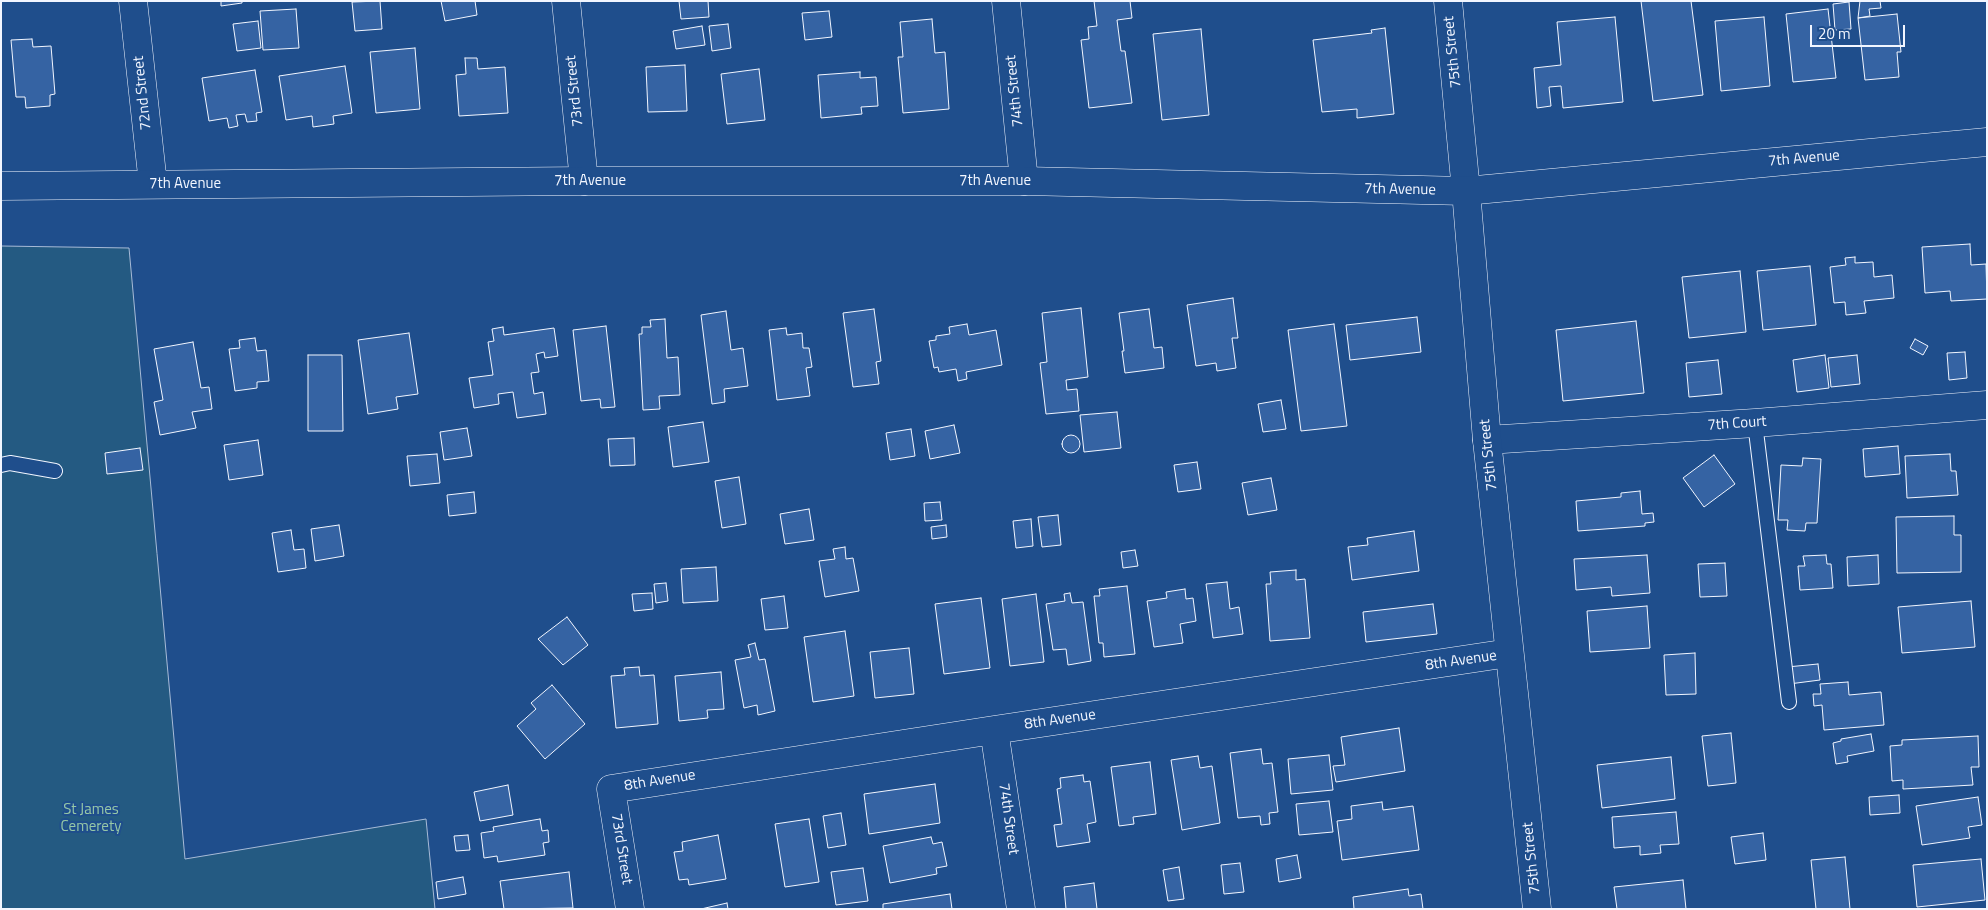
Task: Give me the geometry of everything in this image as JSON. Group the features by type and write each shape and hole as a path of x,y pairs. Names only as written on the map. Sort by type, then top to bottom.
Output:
{"street":[{"name":"72nd Street","path":"133,1 153,184"},
{"name":"73rd Street","path":"566,1 584,181"},
{"name":"74th Street","path":"1006,1 1024,181"},
{"name":"75th Street","path":"1448,1 1487,440 1537,909"},
{"name":"7th Avenue","path":"1,186 584,181 1024,181 1466,191 1987,142"},
{"name":"7th Court","path":"1487,440 1755,423 1987,405"},
{"name":"8th Avenue","path":"612,789 994,730 1510,654"},
{"name":"74th Street","path":"994,730 1021,909"},
{"name":"73rd Street","path":"612,789 630,909"}],"lane":[{"path":"1755,423 1789,702"},
{"path":"1,466 10,462 55,472"}],"green space":[{"name":"St James Cemerety","path":"1,246 129,248 185,859 426,819 435,909 1,909"}],"building":[{"path":"221,1 242,1 242,3 221,6"},
{"path":"380,1 382,29 355,31 352,2"},
{"path":"441,1 475,1 477,15 445,21"},
{"path":"679,1 708,1 709,17 681,19"},
{"path":"1094,1 1130,1 1132,18 1117,20 1121,51 1125,51 1132,103 1089,108 1081,40 1089,39 1088,27 1097,26"},
{"path":"1641,1 1691,1 1703,95 1653,101"},
{"path":"1860,1 1880,1 1881,8 1869,9 1870,16 1858,18"},
{"path":"1849,2 1851,29 1835,30 1833,4"},
{"path":"296,9 299,48 263,50 260,11"},
{"path":"1828,9 1836,78 1793,82 1786,14"},
{"path":"829,11 832,37 805,40 802,13"},
{"path":"1897,14 1901,52 1897,52 1899,77 1865,80 1858,18"},
{"path":"1615,17 1623,102 1563,108 1561,86 1549,87 1551,106 1537,108 1534,68 1561,65 1557,22"},
{"path":"1764,17 1770,86 1721,91 1715,21"},
{"path":"932,19 935,53 945,52 949,109 903,113 898,57 903,57 900,22"},
{"path":"258,21 261,48 237,51 233,24"},
{"path":"728,24 731,48 712,51 709,26"},
{"path":"702,26 705,45 676,49 673,31"},
{"path":"1385,28 1394,114 1357,118 1357,109 1322,112 1313,40 1372,33 1371,30"},
{"path":"1201,29 1209,115 1162,120 1153,34"},
{"path":"32,39 33,47 51,46 55,94 50,95 50,106 26,108 25,97 16,97 11,40"},
{"path":"415,48 420,109 376,113 370,52"},
{"path":"465,58 477,58 478,69 505,67 508,113 459,116 456,75 466,74"},
{"path":"685,65 687,111 648,112 646,67"},
{"path":"345,66 352,113 333,116 334,124 313,127 312,116 286,120 279,76"},
{"path":"759,69 765,120 727,124 721,74"},
{"path":"255,70 262,112 256,113 257,121 247,122 245,114 236,115 238,126 229,128 227,118 209,121 202,78"},
{"path":"860,72 860,78 876,77 878,106 861,107 862,114 821,118 818,75"},
{"path":"1970,244 1971,265 1986,264 1987,299 1951,301 1950,291 1925,293 1922,247"},
{"path":"1855,257 1855,263 1873,262 1874,277 1892,275 1894,298 1864,301 1866,313 1846,315 1845,302 1834,303 1830,267 1846,265 1845,258"},
{"path":"1810,266 1816,325 1763,330 1757,271"},
{"path":"1740,271 1746,332 1689,338 1682,277"},
{"path":"1233,298 1238,338 1232,338 1236,368 1217,371 1216,363 1196,366 1187,305"},
{"path":"1081,308 1088,377 1066,380 1067,390 1077,389 1079,411 1046,414 1040,363 1047,362 1042,313"},
{"path":"874,309 881,361 876,362 879,384 853,387 843,313"},
{"path":"1149,309 1154,348 1162,347 1164,368 1125,373 1119,313"},
{"path":"726,311 731,350 743,348 748,386 724,389 725,402 712,404 701,315"},
{"path":"1417,317 1421,352 1350,360 1346,325"},
{"path":"665,319 667,358 678,357 680,395 659,396 660,409 643,410 639,334 642,334 642,327 651,327 650,320"},
{"path":"1636,321 1644,393 1563,401 1556,330"},
{"path":"967,324 969,335 996,330 1002,365 966,372 967,379 958,381 956,369 939,372 938,367 934,368 929,341 936,340 936,336 950,334 949,327"},
{"path":"1334,324 1347,426 1301,431 1288,330"},
{"path":"606,326 615,407 601,408 600,399 581,401 573,330"},
{"path":"503,327 504,335 554,328 558,356 545,358 544,352 536,354 539,372 531,373 534,394 543,392 546,414 517,418 513,392 498,394 499,404 474,408 469,378 493,375 488,342 494,341 492,329"},
{"path":"786,328 787,335 802,333 803,348 809,348 812,367 806,368 810,396 777,400 769,330"},
{"path":"409,333 418,394 396,397 398,409 368,414 358,340"},
{"path":"255,338 257,351 266,350 269,381 257,382 257,388 235,391 229,349 240,348 239,340"},
{"path":"1915,339 1928,346 1923,355 1910,348"},
{"path":"193,342 201,388 209,387 212,409 192,412 196,428 160,435 154,402 163,400 154,349"},
{"path":"1965,352 1967,378 1949,380 1947,353"},
{"path":"308,355 342,355 343,431 308,431"},
{"path":"1825,355 1829,388 1797,392 1793,360"},
{"path":"1857,355 1860,384 1831,387 1828,358"},
{"path":"1718,360 1722,394 1689,397 1686,363"},
{"path":"1281,400 1286,429 1263,432 1258,404"},
{"path":"1117,412 1121,448 1084,452 1080,415"},
{"path":"703,422 709,462 673,467 668,427"},
{"path":"954,425 960,453 930,459 925,431"},
{"path":"467,428 472,456 444,460 440,432"},
{"path":"911,429 915,456 890,460 886,433"},
{"path":"1067,435 1075,435 1080,440 1078,451 1067,453 1062,448 1062,440"},
{"path":"634,438 635,465 610,466 608,439"},
{"path":"258,440 263,475 229,480 224,445"},
{"path":"1898,446 1900,474 1865,477 1863,449"},
{"path":"140,448 143,470 107,474 105,453"},
{"path":"437,454 440,483 410,486 407,456"},
{"path":"1950,454 1951,471 1956,471 1958,495 1907,498 1905,456"},
{"path":"1714,455 1735,484 1704,507 1683,478"},
{"path":"1803,458 1821,459 1817,523 1806,523 1805,531 1787,530 1788,520 1778,520 1781,465 1802,466"},
{"path":"1197,462 1201,489 1178,492 1174,465"},
{"path":"739,477 746,524 722,528 715,481"},
{"path":"1271,478 1277,510 1248,515 1242,483"},
{"path":"1640,491 1642,514 1653,513 1654,522 1645,523 1645,526 1578,531 1576,501 1621,497 1621,493"},
{"path":"474,492 476,513 449,516 447,495"},
{"path":"940,502 942,520 925,521 924,503"},
{"path":"809,509 814,540 785,544 780,514"},
{"path":"1058,515 1061,545 1042,547 1038,517"},
{"path":"1954,516 1954,535 1961,535 1961,572 1897,573 1896,517"},
{"path":"1031,519 1033,546 1016,548 1013,521"},
{"path":"339,525 344,556 315,561 311,529"},
{"path":"946,525 947,537 932,539 931,527"},
{"path":"291,530 294,550 304,549 306,568 278,572 272,533"},
{"path":"1414,531 1419,571 1352,580 1348,547 1368,545 1367,538"},
{"path":"845,547 846,559 853,558 859,591 825,597 819,561 835,559 833,549"},
{"path":"1135,550 1138,566 1123,568 1121,552"},
{"path":"1647,555 1650,593 1612,596 1611,587 1576,590 1574,559"},
{"path":"1826,555 1827,564 1831,564 1833,588 1800,590 1798,566 1805,566 1803,556"},
{"path":"1878,555 1879,584 1848,586 1847,557"},
{"path":"1725,563 1727,596 1700,597 1698,564"},
{"path":"716,567 718,601 683,603 681,569"},
{"path":"1296,570 1296,580 1305,579 1310,638 1270,641 1266,584 1271,584 1270,572"},
{"path":"1227,582 1230,609 1239,607 1243,634 1213,638 1206,584"},
{"path":"666,583 668,601 656,603 654,584"},
{"path":"1127,586 1135,654 1104,657 1103,643 1099,643 1094,596 1100,596 1099,589"},
{"path":"1185,589 1186,599 1193,598 1196,621 1180,624 1183,643 1154,647 1147,601 1167,598 1166,592"},
{"path":"652,593 653,609 634,611 632,594"},
{"path":"1070,593 1072,603 1083,602 1091,661 1068,665 1066,649 1053,650 1046,604 1065,601 1064,594"},
{"path":"1036,594 1044,662 1010,666 1002,599"},
{"path":"784,596 788,628 765,630 761,599"},
{"path":"981,598 990,668 944,674 935,604"},
{"path":"1971,601 1975,647 1902,653 1898,607"},
{"path":"1433,604 1437,634 1366,642 1363,612"},
{"path":"1647,606 1650,648 1590,652 1587,611"},
{"path":"567,617 588,645 563,665 538,639"},
{"path":"845,631 854,696 813,702 804,637"},
{"path":"755,643 759,660 765,659 775,711 758,715 757,705 744,708 735,660 751,657 748,645"},
{"path":"909,648 914,694 875,698 870,652"},
{"path":"1695,653 1696,694 1666,695 1664,655"},
{"path":"1818,664 1820,680 1789,684 1787,667"},
{"path":"639,667 640,676 654,675 658,724 616,728 611,676 625,675 624,668"},
{"path":"721,672 724,709 707,710 708,718 679,721 675,676"},
{"path":"1848,682 1849,695 1881,692 1884,725 1824,730 1822,705 1814,706 1813,694 1821,694 1820,684"},
{"path":"552,685 585,724 545,759 517,726 536,709 531,703"},
{"path":"1399,728 1405,771 1336,782 1333,766 1345,765 1341,737"},
{"path":"1731,733 1736,783 1708,786 1702,736"},
{"path":"1871,734 1874,751 1847,756 1848,762 1836,764 1833,743 1841,741 1841,739"},
{"path":"1978,736 1979,767 1971,767 1973,785 1903,789 1903,780 1892,781 1890,746 1902,745 1902,740"},
{"path":"1261,749 1263,764 1272,763 1278,812 1269,813 1270,824 1261,825 1260,816 1238,818 1230,753"},
{"path":"1329,755 1333,790 1291,794 1288,759"},
{"path":"1198,756 1200,768 1212,766 1220,823 1182,830 1171,760"},
{"path":"1671,757 1675,799 1602,808 1597,765"},
{"path":"1150,762 1156,814 1133,817 1134,824 1119,826 1111,767"},
{"path":"1083,775 1084,782 1090,781 1096,822 1087,824 1090,842 1057,847 1054,825 1062,824 1057,789 1061,788 1060,778"},
{"path":"935,784 940,823 869,834 864,794"},
{"path":"508,785 513,815 480,821 474,792"},
{"path":"1899,795 1900,813 1870,815 1869,797"},
{"path":"1978,797 1982,825 1968,827 1970,838 1922,845 1916,806"},
{"path":"1329,801 1333,832 1299,835 1296,804"},
{"path":"1382,802 1383,810 1413,806 1419,850 1342,860 1337,821 1352,819 1351,806"},
{"path":"1676,812 1679,844 1660,845 1661,853 1640,855 1640,846 1614,848 1612,817"},
{"path":"841,813 846,845 828,848 823,816"},
{"path":"540,819 542,831 548,830 549,842 543,843 545,855 498,862 497,856 484,858 481,833 494,831 493,827"},
{"path":"809,819 819,882 785,887 775,824"},
{"path":"1763,833 1766,860 1735,864 1731,837"},
{"path":"468,835 470,850 456,851 454,836"},
{"path":"718,835 726,879 689,885 688,879 679,880 674,852 683,851 682,842"},
{"path":"931,837 933,844 942,842 947,866 936,868 937,874 890,883 883,846"},
{"path":"1297,855 1301,878 1279,882 1276,859"},
{"path":"1845,857 1850,909 1816,909 1811,860"},
{"path":"1981,859 1985,900 1917,907 1913,865"},
{"path":"1240,863 1244,892 1224,894 1221,865"},
{"path":"1179,867 1184,899 1168,901 1163,870"},
{"path":"863,868 868,901 836,905 831,872"},
{"path":"569,872 573,908 504,909 500,881"},
{"path":"463,877 466,894 438,899 436,882"},
{"path":"1683,880 1686,909 1617,909 1614,887"},
{"path":"1094,883 1097,909 1066,909 1064,887"},
{"path":"1408,889 1409,896 1421,894 1423,909 1354,909 1353,897"},
{"path":"950,894 952,909 883,909 883,904"},
{"path":"727,903 728,909 701,909"}]}
